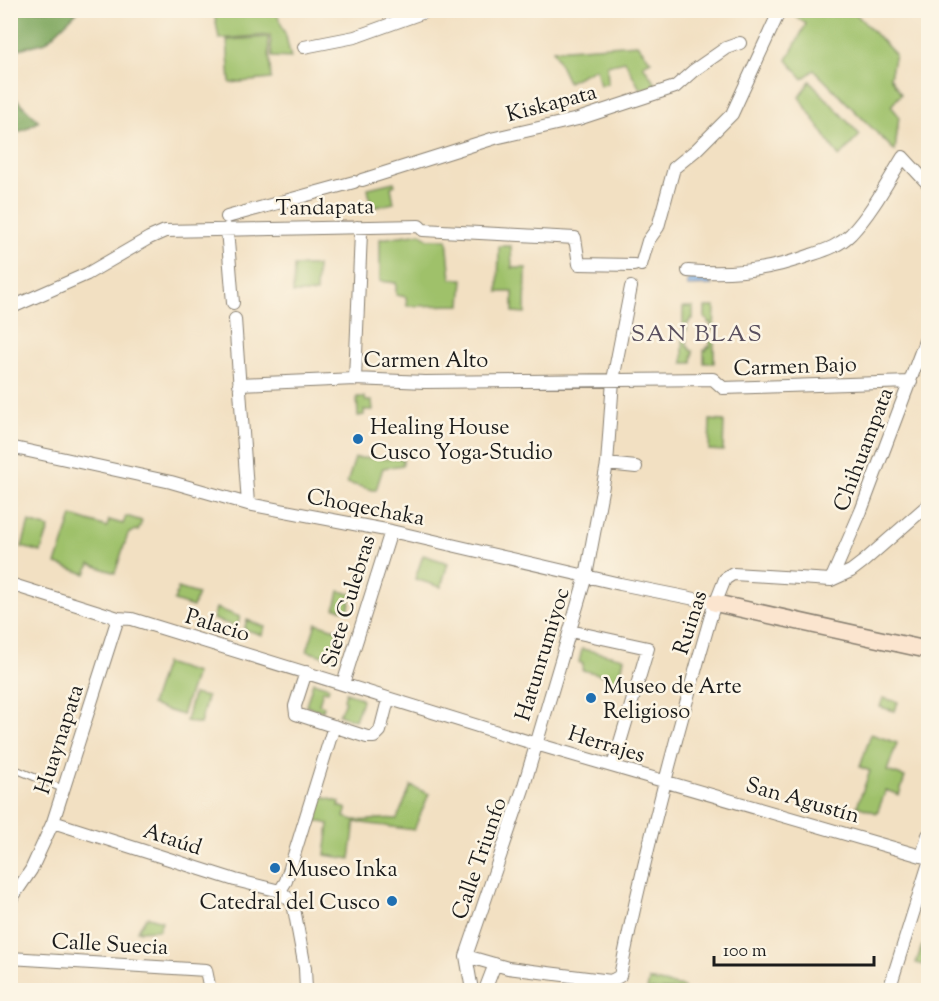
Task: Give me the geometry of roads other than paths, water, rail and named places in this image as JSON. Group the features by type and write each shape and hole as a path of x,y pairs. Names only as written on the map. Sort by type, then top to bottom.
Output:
{"street":[{"path":"304,47 356,37 430,10"},
{"name":"Tandapata","path":"10,308 87,274 165,231 227,223 420,226 423,230 575,238 579,264 638,265 648,241 658,227 674,168 732,114 780,10"},
{"name":"Kiskapata","path":"227,223 495,138 578,119 665,91 675,87 726,48 740,43"},
{"path":"688,271 730,272 765,269 794,262 838,245 851,234 878,198 903,157 928,184"},
{"path":"227,223 233,303"},
{"path":"355,379 361,232 357,226"},
{"name":"Hatunrumiyoc","path":"536,744 586,576 607,464 613,380 631,287"},
{"path":"235,319 248,504"},
{"name":"Chihuampata","path":"831,580 861,511 928,333"},
{"name":"Carmen Alto","path":"239,384 355,379 425,382 613,380"},
{"name":"Carmen Bajo","path":"613,380 713,379 723,388 911,382"},
{"name":"Choqechaka","path":"10,447 171,482 248,504 391,531 715,603"},
{"path":"607,464 636,467"},
{"path":"831,580 851,571 864,561 928,505"},
{"name":"Siete Culebras","path":"343,684 391,531"},
{"name":"Ruinas","path":"610,981 620,976 636,892 665,782 715,603 725,579 733,574 831,580"},
{"name":"Palacio","path":"10,584 118,618 132,619 306,672 388,700"},
{"path":"715,603 928,650"},
{"name":"Huaynapata","path":"10,901 31,870 53,822 118,618"},
{"path":"570,631 648,648 613,766"},
{"path":"306,672 295,706 296,714 367,737 375,736 380,731 388,700 536,744"},
{"path":"306,990 305,968 292,903 280,891 286,881 334,726"},
{"name":"Herrajes","path":"536,744 665,782"},
{"name":"Calle Triunfo","path":"536,744 524,789 466,956 508,968 610,981"},
{"name":"San Agustín","path":"665,782 763,809 926,860"},
{"name":"Ataúd","path":"53,822 235,880 280,891"},
{"path":"889,990 926,860 928,835"},
{"path":"466,956 472,990"},
{"name":"Calle Suecia","path":"10,958 206,970 210,990"},
{"path":"485,990 495,964"}],"lane":[{"path":"10,767 63,789"}],"water":[{"path":"690,278 705,280 712,285 687,286"}],"place":[{"name":"Healing House Cusco Yoga-Studio","path":"358,439"},
{"name":"Museo de Arte Religioso","path":"591,698"},
{"name":"Museo Inka","path":"275,868"},
{"name":"Catedral del Cusco","path":"392,901"}],"district":[{"name":"SAN BLAS","path":"697,333"}]}
